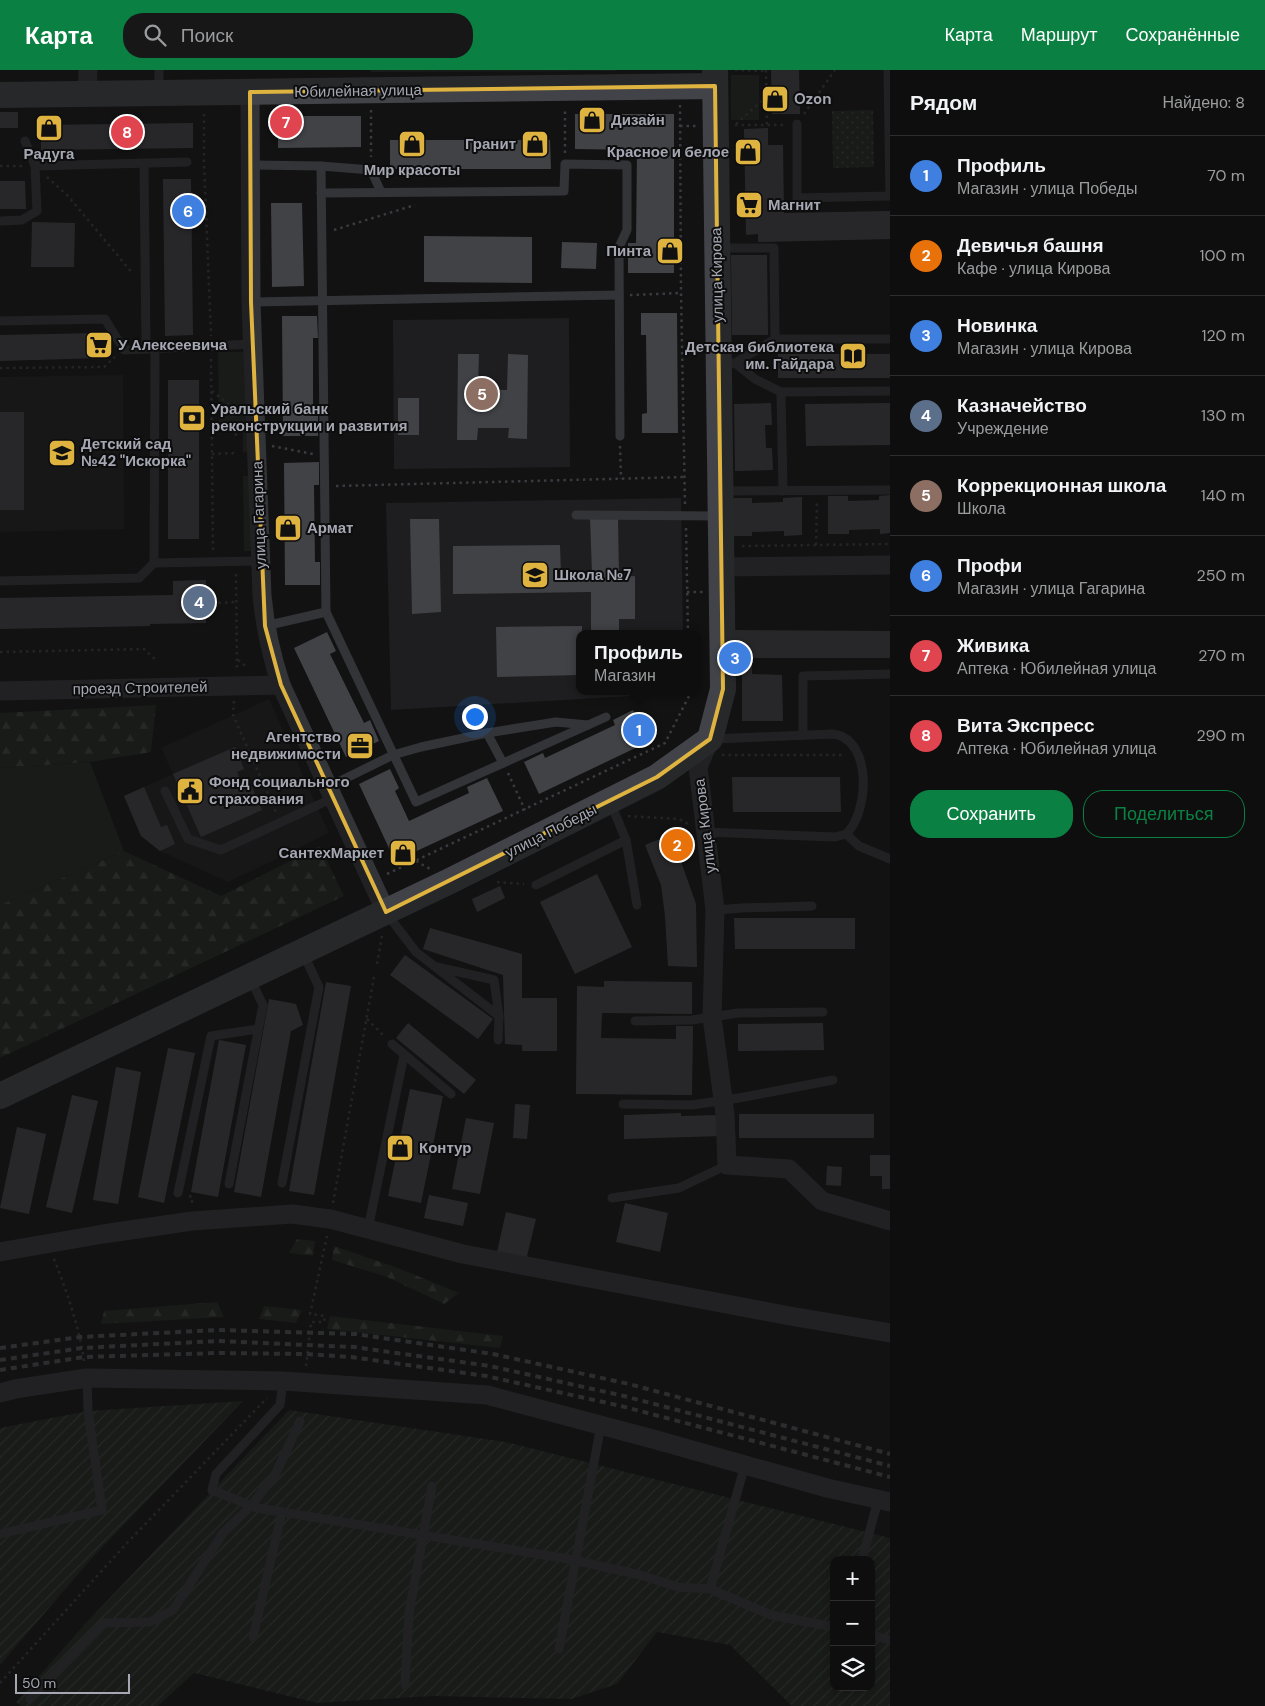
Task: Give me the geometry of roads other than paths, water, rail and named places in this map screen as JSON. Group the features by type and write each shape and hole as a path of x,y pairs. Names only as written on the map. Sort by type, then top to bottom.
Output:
{"street":[{"name":"Юбилейная улица","path":"0,95 88,82 159,82 250,92 719,75"},
{"name":"улица Кирова","path":"719,75 715,125 717,248 727,363 721,503 723,689 715,747 698,768 716,910 712,1017 723,1100 727,1165"},
{"name":"улица Гагарина","path":"250,92 251,302 262,596 265,626 271,656 281,685 331,792 384,924"},
{"path":"722,567 890,565"},
{"name":"проезд Строителей","path":"0,691 281,685"},
{"name":"улица Победы","path":"0,1096 302,952 384,924 613,808 657,777 715,747"},
{"path":"727,1165 789,1169 822,1200 890,1221"},
{"path":"0,1252 192,1221 292,1214 330,1219 463,1254 771,1313 890,1333"},
{"path":"0,1393 87,1378 283,1381 487,1395 827,1488 884,1501"}],"lane":[{"path":"797,124 798,198 890,196 888,70"},
{"path":"0,220 22,220 37,211 35,166 24,140"},
{"path":"35,166 187,162"},
{"path":"144,163 145,288 150,348 154,563"},
{"path":"321,193 564,190 565,164 627,165 627,230 619,247 620,436"},
{"path":"250,165 321,166 371,170 381,192"},
{"path":"321,166 326,612 416,802 606,717"},
{"path":"717,248 774,248 776,339"},
{"path":"251,302 619,295"},
{"path":"0,321 105,318 124,350 253,344"},
{"path":"727,363 776,339 890,339"},
{"path":"727,363 781,392 890,391"},
{"path":"781,392 783,491"},
{"path":"576,515 686,515 721,503 783,491 890,490"},
{"path":"0,581 139,578 154,563 261,561"},
{"path":"265,626 326,612"},
{"path":"803,736 803,676 890,674"},
{"path":"165,791 188,839 221,850 331,792 393,756 421,747 487,732 556,722 588,725"},
{"path":"487,732 503,763"},
{"path":"705,832 835,837 846,834 852,828 861,802 863,786 859,756 852,744 843,735 719,738 715,747"},
{"path":"613,808 626,840 637,905"},
{"path":"846,834 859,846 890,859"},
{"path":"536,885 626,840"},
{"path":"716,910 812,906"},
{"path":"384,924 416,952 499,1016"},
{"path":"282,1183 319,987 302,952"},
{"path":"434,966 494,980 499,1016 498,1040"},
{"path":"230,1184 263,1005 250,977"},
{"path":"635,1021 692,1020 738,1013 823,1012"},
{"path":"178,1193 211,1036 258,1029"},
{"path":"392,1044 451,1094"},
{"path":"368,1229 404,1055"},
{"path":"623,1104 692,1105 833,1080"},
{"path":"612,1198 679,1188 727,1165"},
{"path":"0,1534 102,1510 88,1411 87,1378"},
{"path":"283,1381 280,1405 216,1474 212,1490 252,1506 576,1561 640,1575 678,1587 710,1590 771,1615 830,1626"},
{"path":"30,1699 104,1622 150,1622 173,1610 223,1533 252,1506 276,1473 300,1421"},
{"path":"559,1648 601,1425"},
{"path":"710,1590 745,1465"},
{"path":"405,1685 409,1613 432,1486"},
{"path":"863,1556 884,1501"},
{"path":"253,1637 282,1512"},
{"path":"875,1636 890,1640"}],"railway":[{"path":"0,1348 80,1337 218,1330 355,1334 493,1354 629,1384 890,1454"},
{"path":"0,1360 82,1348 218,1341 354,1347 490,1366 624,1396 890,1466"},
{"path":"0,1370 84,1357 218,1353 307,1354 351,1357 486,1376 621,1406 890,1477"}],"place":[{"name":"Ozon","path":"775,99"},
{"name":"Дизайн","path":"592,120"},
{"name":"Живика","path":"286,122"},
{"name":"Радуга","path":"49,128"},
{"name":"Вита Экспресс","path":"127,132"},
{"name":"Мир красоты","path":"412,144"},
{"name":"Гранит","path":"535,144"},
{"name":"Красное и белое","path":"748,152"},
{"name":"Магнит","path":"749,205"},
{"name":"Профи","path":"188,211"},
{"name":"Пинта","path":"670,251"},
{"name":"У Алексеевича","path":"99,345"},
{"name":"Детская библиотека им. Гайдара","path":"853,356"},
{"name":"Коррекционная школа","path":"482,394"},
{"name":"Уральский банк реконструкции и развития","path":"192,418"},
{"name":"Детский сад №42 \"Искорка\"","path":"62,453"},
{"name":"Армат","path":"288,528"},
{"name":"Школа №7","path":"535,575"},
{"name":"Казначейство","path":"199,602"},
{"name":"Новинка","path":"735,658"},
{"name":"Профиль","path":"639,730"},
{"name":"Агентство недвижимости","path":"360,746"},
{"name":"Фонд социального страхования","path":"190,791"},
{"name":"Девичья башня","path":"677,845"},
{"name":"СантехМаркет","path":"403,853"},
{"name":"Контур","path":"400,1148"}]}
